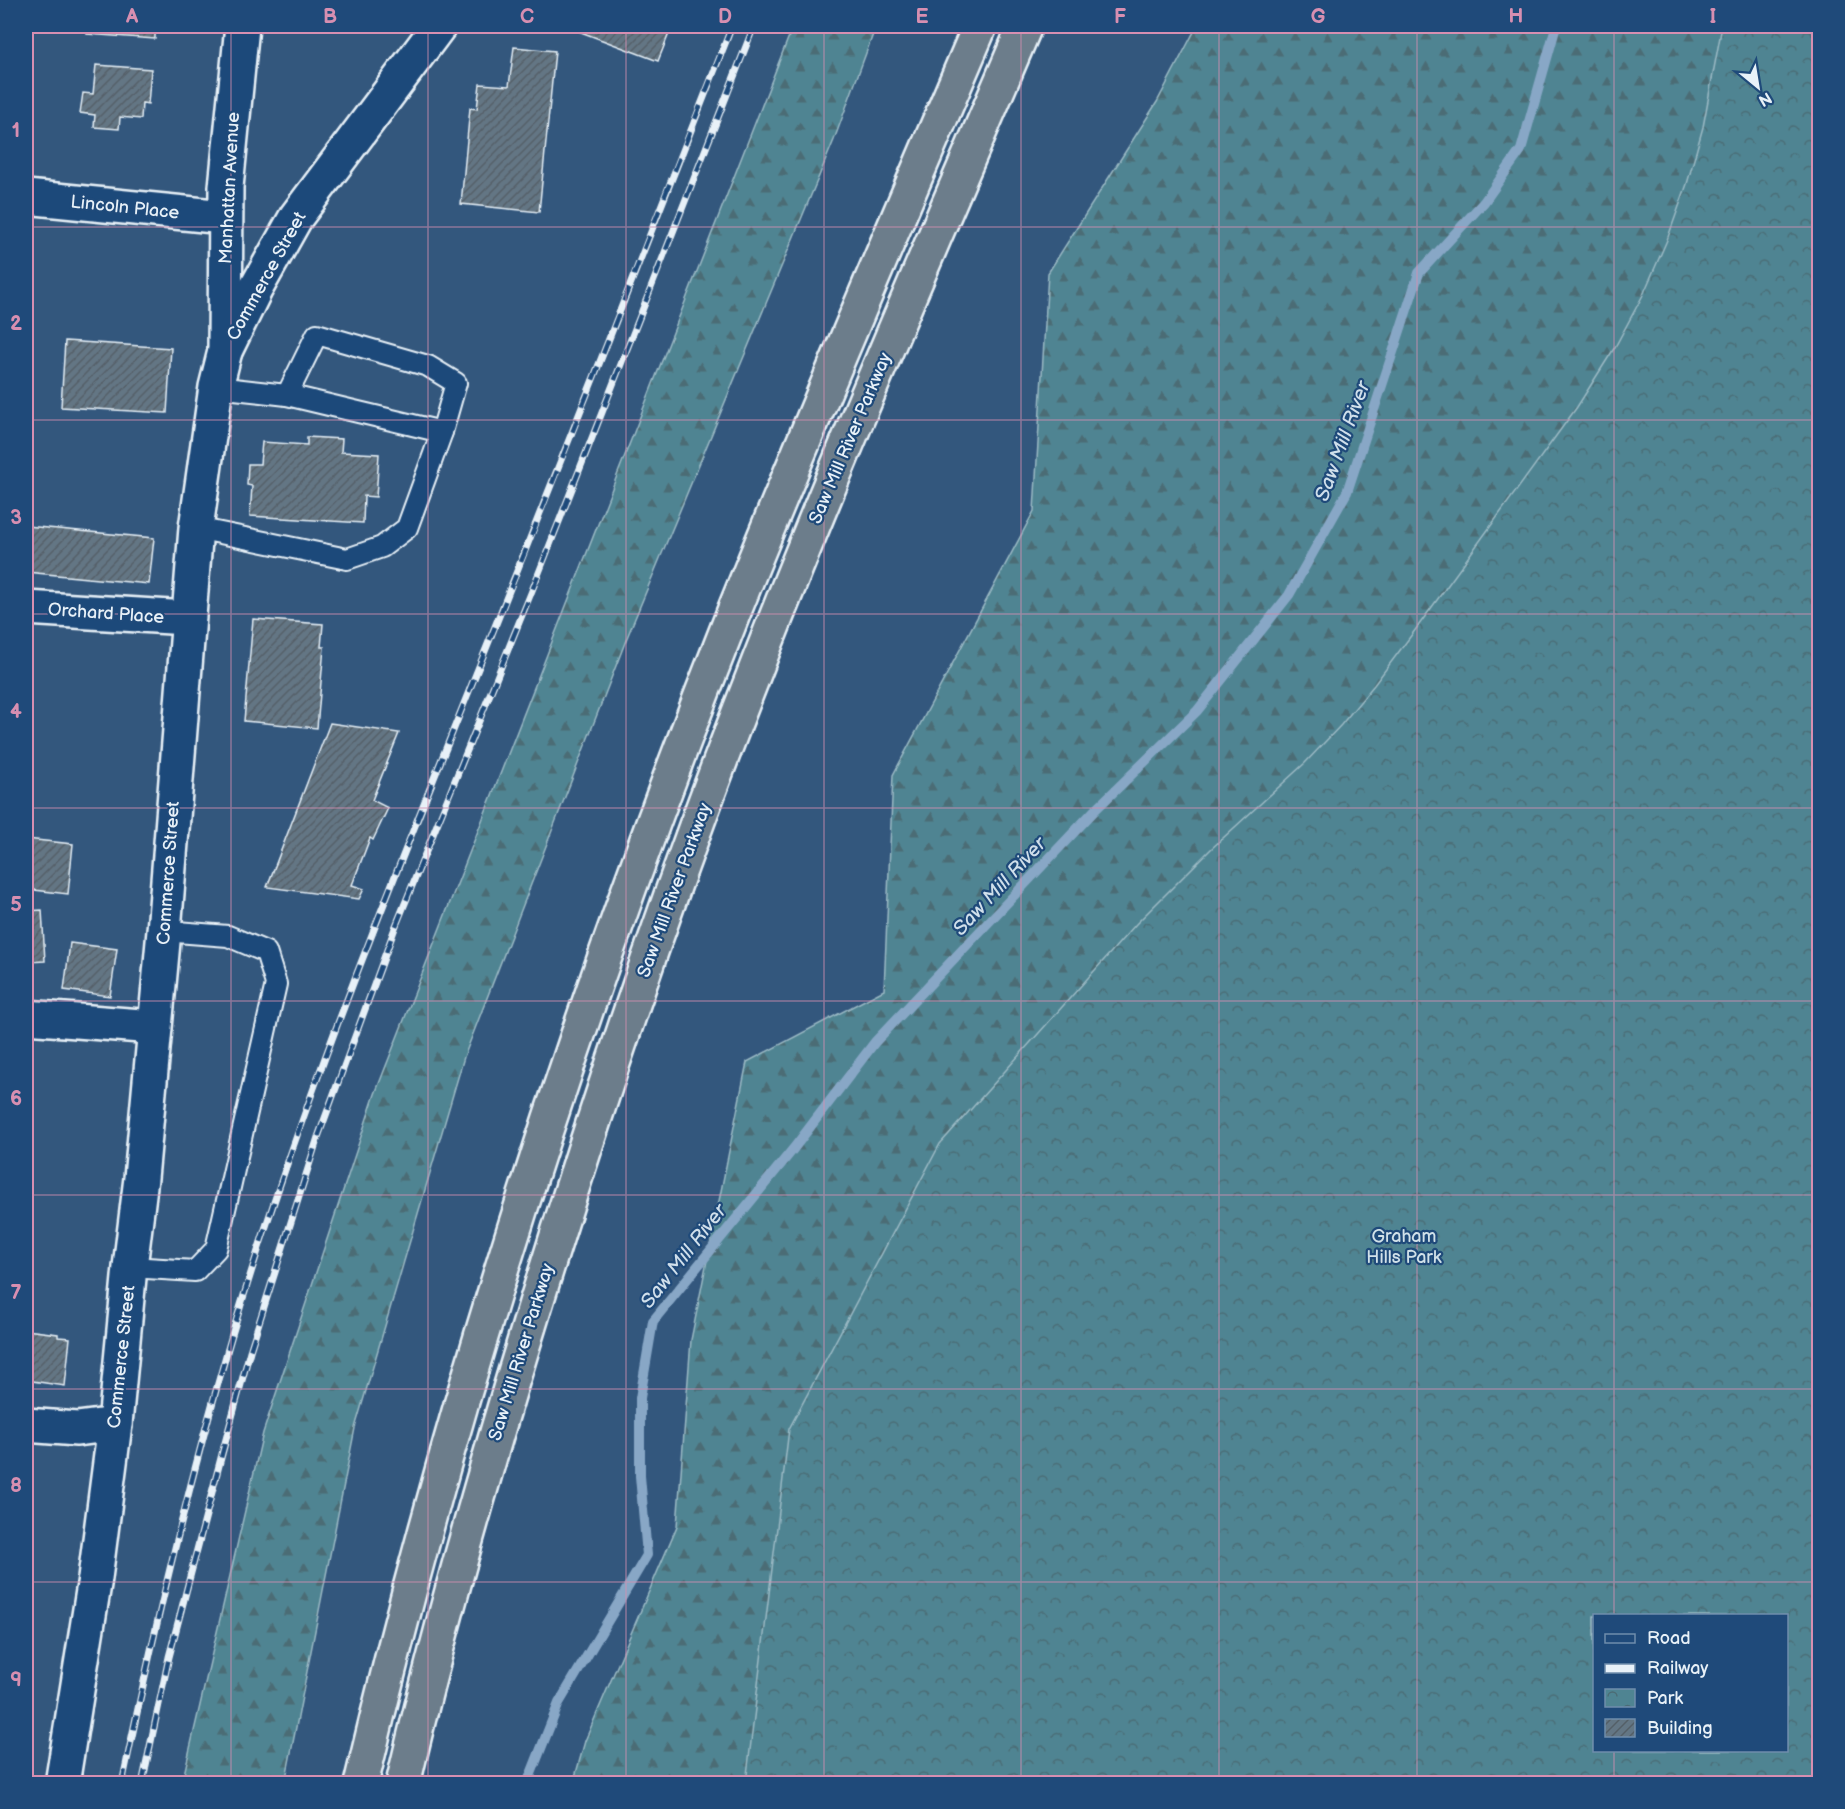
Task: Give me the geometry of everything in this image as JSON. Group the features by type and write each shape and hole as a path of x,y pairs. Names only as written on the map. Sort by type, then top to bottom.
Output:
{"highway":[{"path":"361,1784 410,1592 460,1413 537,1162 599,977 734,611 980,26"},
{"name":"Saw Mill River Parkway","path":"403,1784 444,1616 517,1365 592,1124 681,869 745,696 802,554 1025,26"}],"main road":[{"name":"Manhattan Avenue","path":"225,351 224,217 242,26"},
{"name":"Commerce Street","path":"62,1784 95,1578 115,1424 164,931 187,618 196,528 216,387 225,351 255,290 296,217 439,26"},
{"name":"Lincoln Place","path":"26,197 224,217"},
{"name":"Orchard Place","path":"26,608 187,618"},
{"path":"26,1017 154,1027"},
{"path":"26,1425 77,1429 115,1424"}],"lane":[{"path":"196,528 346,559 382,548 407,528 442,432 456,383 428,366 317,334 287,395"},
{"path":"216,387 287,395 442,432"},
{"path":"130,1267 195,1271 216,1249 276,984 266,952 228,936 164,931"}],"green space":[{"path":"793,26 876,26 834,140 626,640 464,1057 355,1428 285,1783 182,1783 263,1433 375,1094"},
{"name":"Graham Hills Park","path":"1197,26 1819,26 1819,1783 573,1784 585,1741 677,1526 691,1340 747,1062 884,990 893,775 1034,511 1048,273 1157,102"},
{"name":"Graham Hills Park","path":"1722,26 1819,26 1819,1783 746,1783 789,1429 940,1144 1136,924 1211,849 1305,763 1374,685 1577,407 1615,347 1643,295 1667,240 1687,184 1703,127"}],"building":[{"path":"88,26 155,26 155,39 87,34"},
{"path":"565,26 672,26 658,61"},
{"path":"514,47 555,51 539,212 461,204 470,108 477,109 480,84 509,86"},
{"path":"96,65 151,69 148,104 142,103 141,119 120,117 119,129 94,127 95,115 80,113 83,93 93,94"},
{"path":"65,341 171,348 167,413 61,407"},
{"path":"307,437 342,439 341,452 379,454 376,497 364,496 363,523 250,516 252,486 247,485 248,464 260,464 262,442 307,445"},
{"path":"26,526 154,538 149,584 26,572"},
{"path":"253,619 323,624 321,647 324,647 317,728 244,721"},
{"path":"330,723 399,733 372,800 388,808 373,840 370,838 352,885 364,889 359,899 267,887"},
{"path":"26,839 73,844 68,894 26,889"},
{"path":"42,910 45,961 26,962 26,911"},
{"path":"70,943 117,949 110,996 64,990"},
{"path":"26,1330 70,1338 65,1386 26,1380"},
{"path":"26,1510 31,1511 26,1563"}],"waterway":[{"name":"Saw Mill River","path":"527,1784 559,1703 647,1555 640,1476 640,1398 653,1321 794,1148 875,1042 1095,810 1197,711 1289,595 1347,492 1419,273 1484,202 1521,150 1555,30 1554,26"}],"railway":[{"path":"122,1784 159,1616 200,1449 231,1338 288,1162 351,988 732,26"},
{"path":"142,1784 169,1657 250,1351 318,1137 395,928 531,593 754,26"}]}
